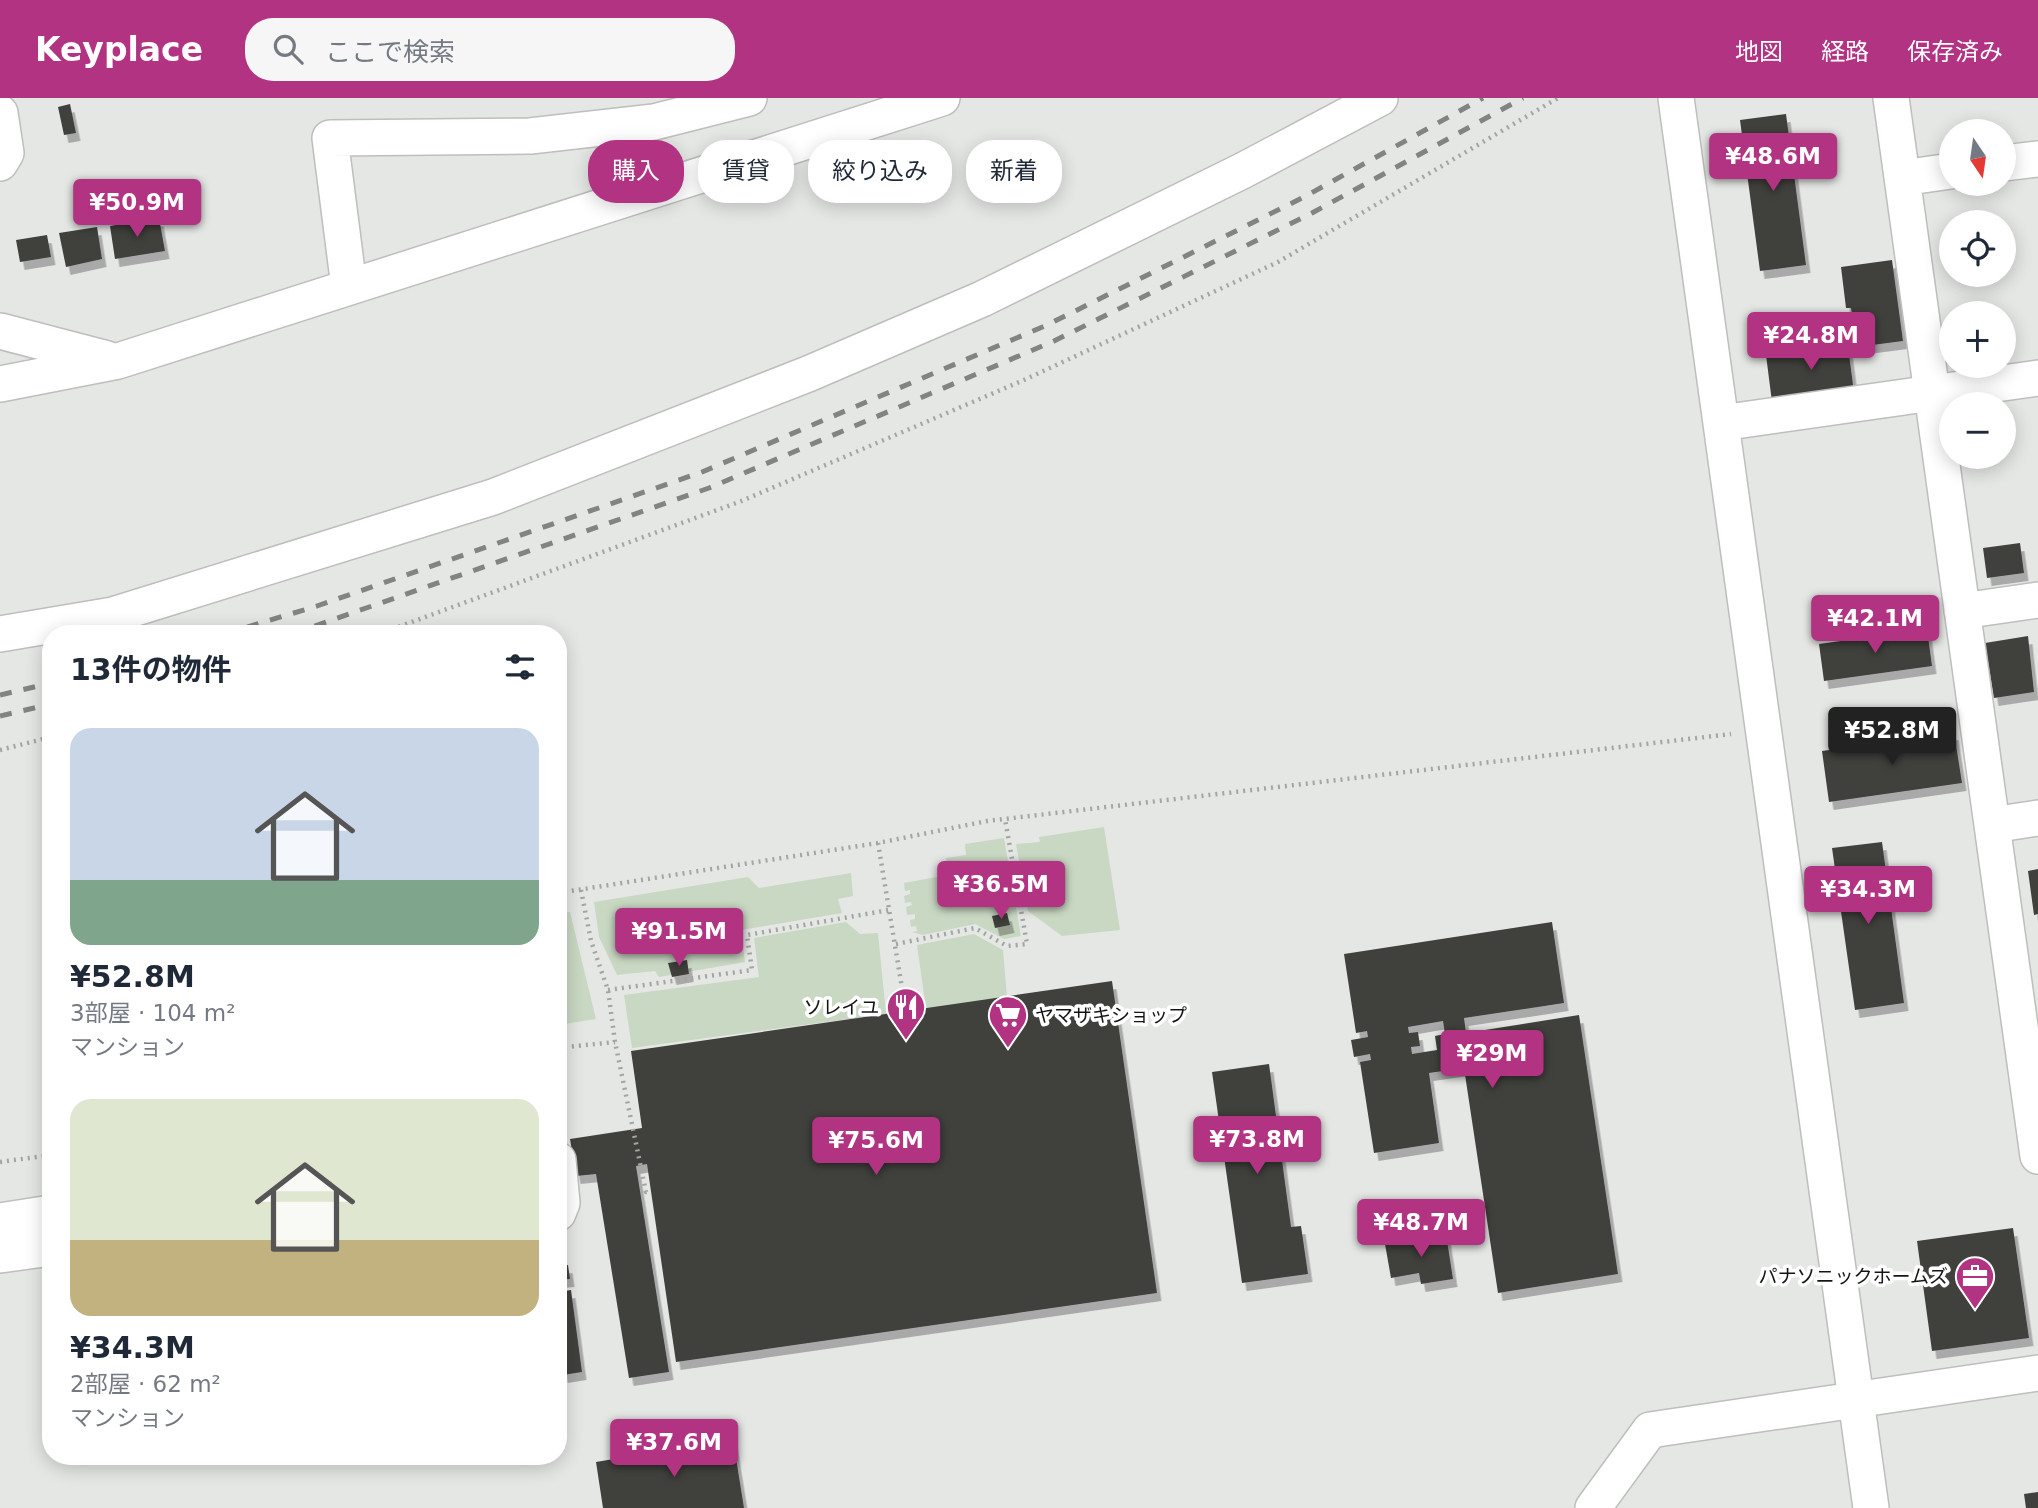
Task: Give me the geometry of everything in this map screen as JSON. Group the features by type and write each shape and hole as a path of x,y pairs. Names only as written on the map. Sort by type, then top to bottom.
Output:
{"street":[{"path":"349,287 330,138 530,136 654,122 749,98"},
{"path":"54,625 113,615 506,492 808,374 982,299 1242,171 1380,98"},
{"path":"1676,98 1871,1508"},
{"path":"1891,98 1992,825 2029,1032 2038,1156"},
{"path":"0,384 118,361 926,100"},
{"path":"0,113 6,153 0,163"},
{"path":"2016,162 2038,159"},
{"path":"1902,178 1939,173"},
{"path":"0,331 118,361"},
{"path":"1721,423 2038,378"},
{"path":"1962,611 2038,600"},
{"path":"0,634 42,627"},
{"path":"1992,825 2038,818"},
{"path":"0,1221 42,1214"},
{"path":"0,1255 42,1249"},
{"path":"1593,1508 1650,1430 2038,1373"}],"path":[{"path":"404,625 739,502 1024,380 1278,262 1558,98"},
{"path":"567,892 878,843 1005,819 1732,734"},
{"path":"0,750 42,739"},
{"path":"895,944 975,928 1007,946 1027,944 1005,819"},
{"path":"878,843 906,1012"},
{"path":"581,890 591,942 608,990 615,1042 646,1192 651,1191"},
{"path":"608,990 752,970 747,936 890,910"},
{"path":"567,1047 615,1042"},
{"path":"0,1162 42,1156"}],"green space":[{"path":"1104,827 1120,930 1062,936 1028,911 1016,844 1040,842 1039,837"},
{"path":"1004,838 1021,936 1004,939 975,924 923,935 912,932 917,931 916,926 911,927 910,920 915,919 915,914 907,915 906,907 912,905 911,902 905,903 904,896 910,894 910,890 905,891 904,883 942,876 941,868 947,866 946,858 966,855 965,844"},
{"path":"851,873 853,896 838,899 842,913 741,930 745,962 659,977 655,971 617,975 599,937 594,902 748,877 759,888"},
{"path":"567,912 570,912 596,1019 567,1024"},
{"path":"846,922 860,934 878,933 886,1014 632,1048 624,995 759,977 754,938"},
{"path":"974,934 1003,950 1007,997 926,1009 917,945"}],"building":[{"path":"70,104 76,133 64,135 58,107"},
{"path":"1786,114 1806,265 1760,271 1740,120"},
{"path":"159,218 165,251 115,259 110,226"},
{"path":"97,227 102,259 66,267 59,233"},
{"path":"47,235 51,257 20,262 16,240"},
{"path":"1892,260 1903,341 1857,347 1851,308 1846,308 1841,267"},
{"path":"1847,339 1854,392 1772,402 1766,355 1806,349 1806,344"},
{"path":"2020,543 2024,573 1987,578 1983,548"},
{"path":"1927,629 1932,666 1824,681 1819,644"},
{"path":"2028,636 2034,692 1994,698 1985,643"},
{"path":"1954,732 1962,783 1829,802 1822,751"},
{"path":"1882,842 1904,1003 1855,1010 1832,848"},
{"path":"2038,869 2038,914 2034,915 2028,871"},
{"path":"1007,913 1010,925 995,928 992,916"},
{"path":"1552,922 1564,1003 1464,1018 1466,1033 1579,1015 1618,1274 1498,1293 1464,1068 1429,1073 1439,1143 1374,1153 1360,1062 1371,1060 1370,1054 1354,1057 1351,1040 1368,1037 1367,1031 1356,1033 1344,954","holes":["1443,1021 1445,1034 1435,1036 1437,1050 1412,1054 1411,1047 1420,1046 1418,1032 1409,1033 1408,1027"]},
{"path":"687,960 689,974 672,977 668,963"},
{"path":"1112,981 1157,1293 676,1362 647,1164 636,1166 669,1372 629,1378 596,1174 576,1176 570,1139 642,1128 631,1051"},
{"path":"1269,1064 1291,1227 1301,1226 1308,1274 1242,1283 1212,1072"},
{"name":"パナソニックホームズ","path":"2013,1228 2029,1338 1932,1351 1917,1241"},
{"path":"1446,1234 1453,1279 1421,1284 1419,1273 1391,1278 1385,1244"},
{"path":"571,1290 582,1372 567,1374 567,1291"},
{"path":"733,1439 744,1508 603,1508 596,1462"},
{"path":"2038,1492 2038,1508 2026,1508 2024,1494"}],"railway":[{"path":"254,625 317,606 702,472 1047,325 1304,197 1483,98"},
{"path":"318,625 709,488 1054,341 1312,213 1523,98"},
{"path":"0,695 42,685"},
{"path":"0,716 42,706"}],"place":[{"name":"ソレイユ","path":"906,1041"},
{"name":"ヤマザキショップ","path":"1008,1049"},
{"name":"パナソニックホームズ","path":"1975,1310"}]}
